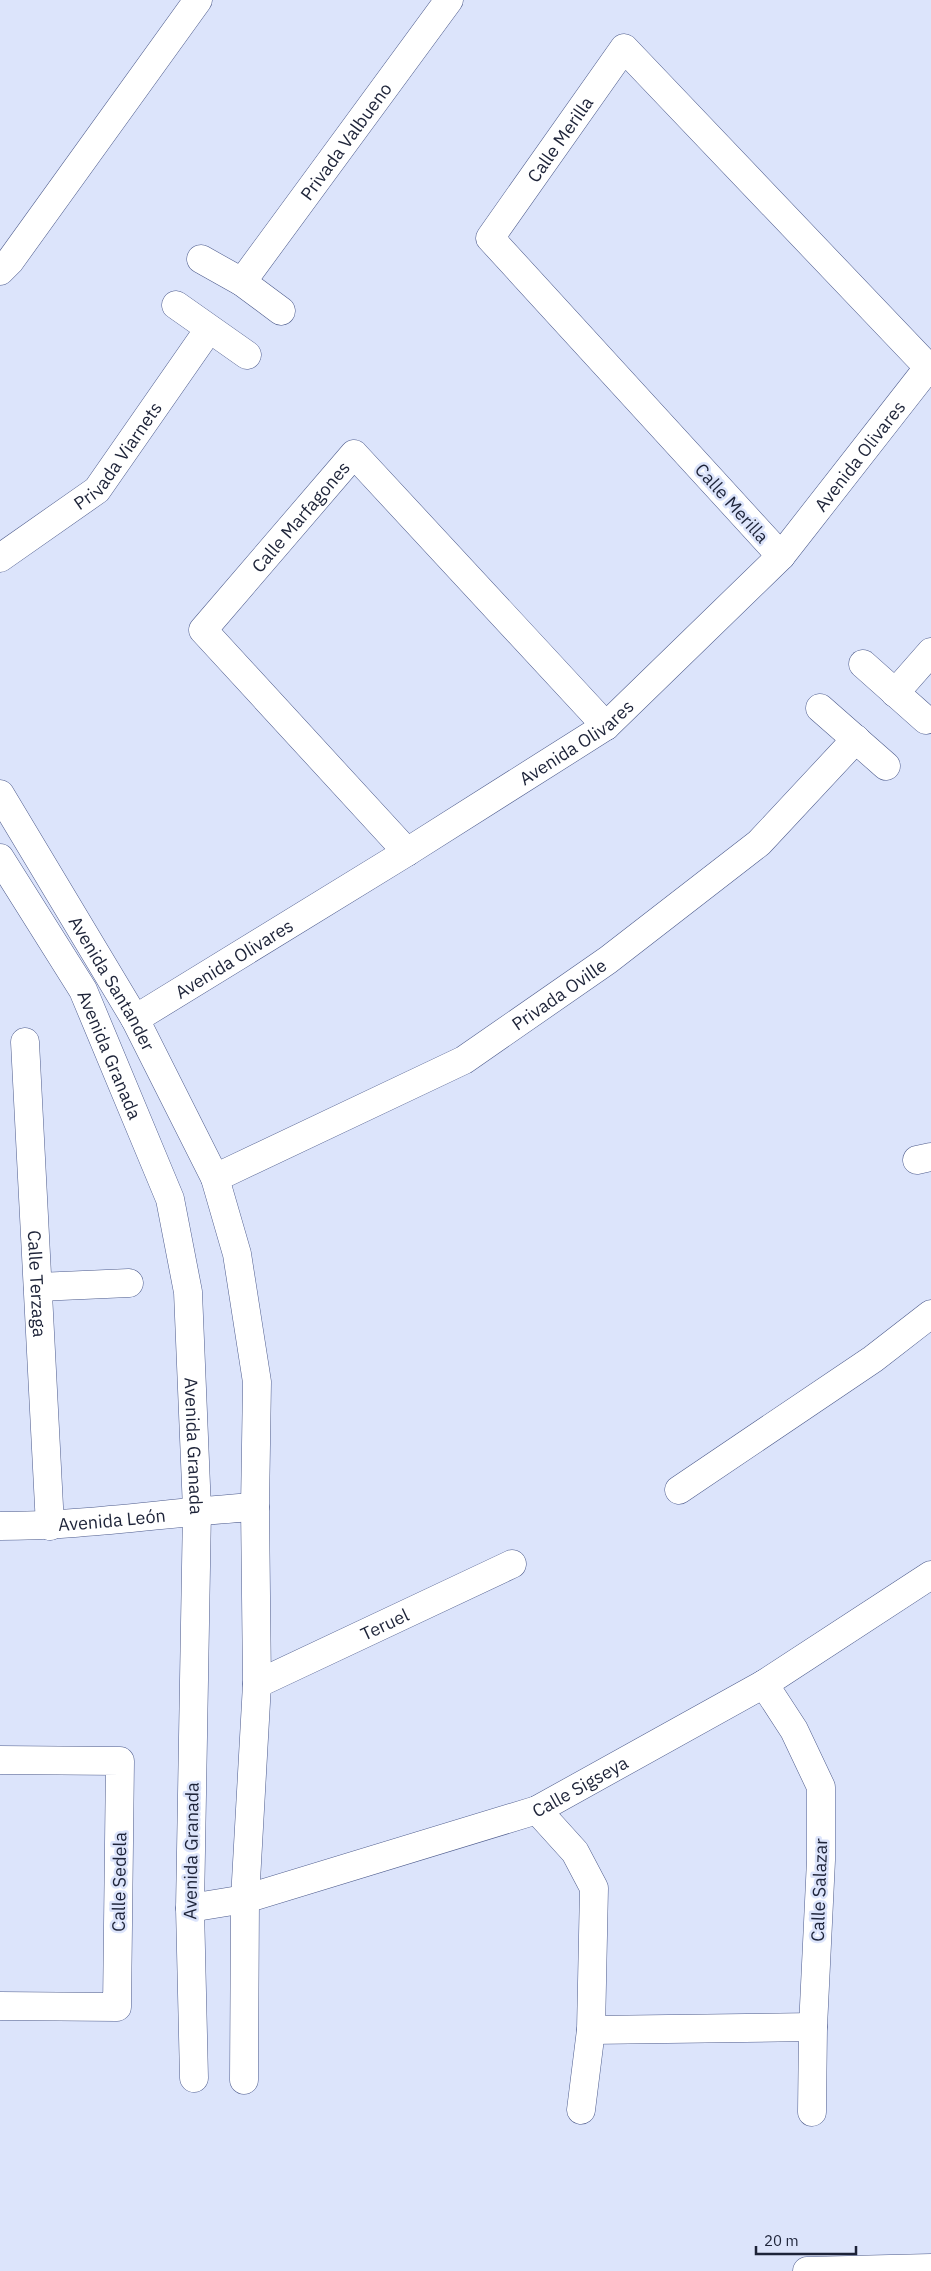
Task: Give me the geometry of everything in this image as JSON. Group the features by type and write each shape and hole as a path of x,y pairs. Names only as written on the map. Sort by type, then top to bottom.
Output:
{"street":[{"path":"0,271 10,261 198,0"},
{"name":"Privada Valbueno","path":"242,282 449,0"},
{"name":"Calle Merilla","path":"781,556 490,238 624,48 930,366"},
{"path":"201,259 242,282 281,311"},
{"path":"176,305 247,355"},
{"name":"Privada Viarnets","path":"0,558 97,490 209,329"},
{"name":"Avenida Olivares","path":"135,1019 407,852 606,726 781,556 930,366"},
{"name":"Calle Marfagones","path":"407,852 203,630 354,454 606,726"},
{"path":"895,693 931,652"},
{"path":"863,664 926,720"},
{"path":"820,708 886,766"},
{"name":"Privada Oville","path":"215,1178 464,1060 608,960 758,844 856,739"},
{"name":"Avenida Santander","path":"0,794 135,1019 215,1178"},
{"name":"Avenida Granada","path":"0,858 83,990 170,1199 188,1292 197,1510 190,1908 194,2078"},
{"name":"Calle Terzaga","path":"25,1042 50,1526"},
{"path":"215,1178 238,1254 258,1382 255,1506 257,1684 245,1899 244,2080"},
{"path":"38,1287 129,1283"},
{"path":"679,1490 873,1359 931,1314"},
{"name":"Avenida León","path":"0,1526 50,1526 197,1510 255,1506"},
{"name":"Teruel","path":"257,1684 512,1564"},
{"name":"Calle Sigseya","path":"190,1908 245,1899 537,1810 764,1684 931,1575"},
{"name":"Calle Salazar","path":"764,1684 794,1730 821,1787 821,1860 813,2027 812,2112"},
{"name":"Calle Sedela","path":"0,1760 120,1761 117,2006 0,2006"},
{"path":"537,1810 575,1852 594,1888 591,2030 581,2110"},
{"path":"591,2030 813,2027"},
{"path":"807,2271 931,2268"}]}
